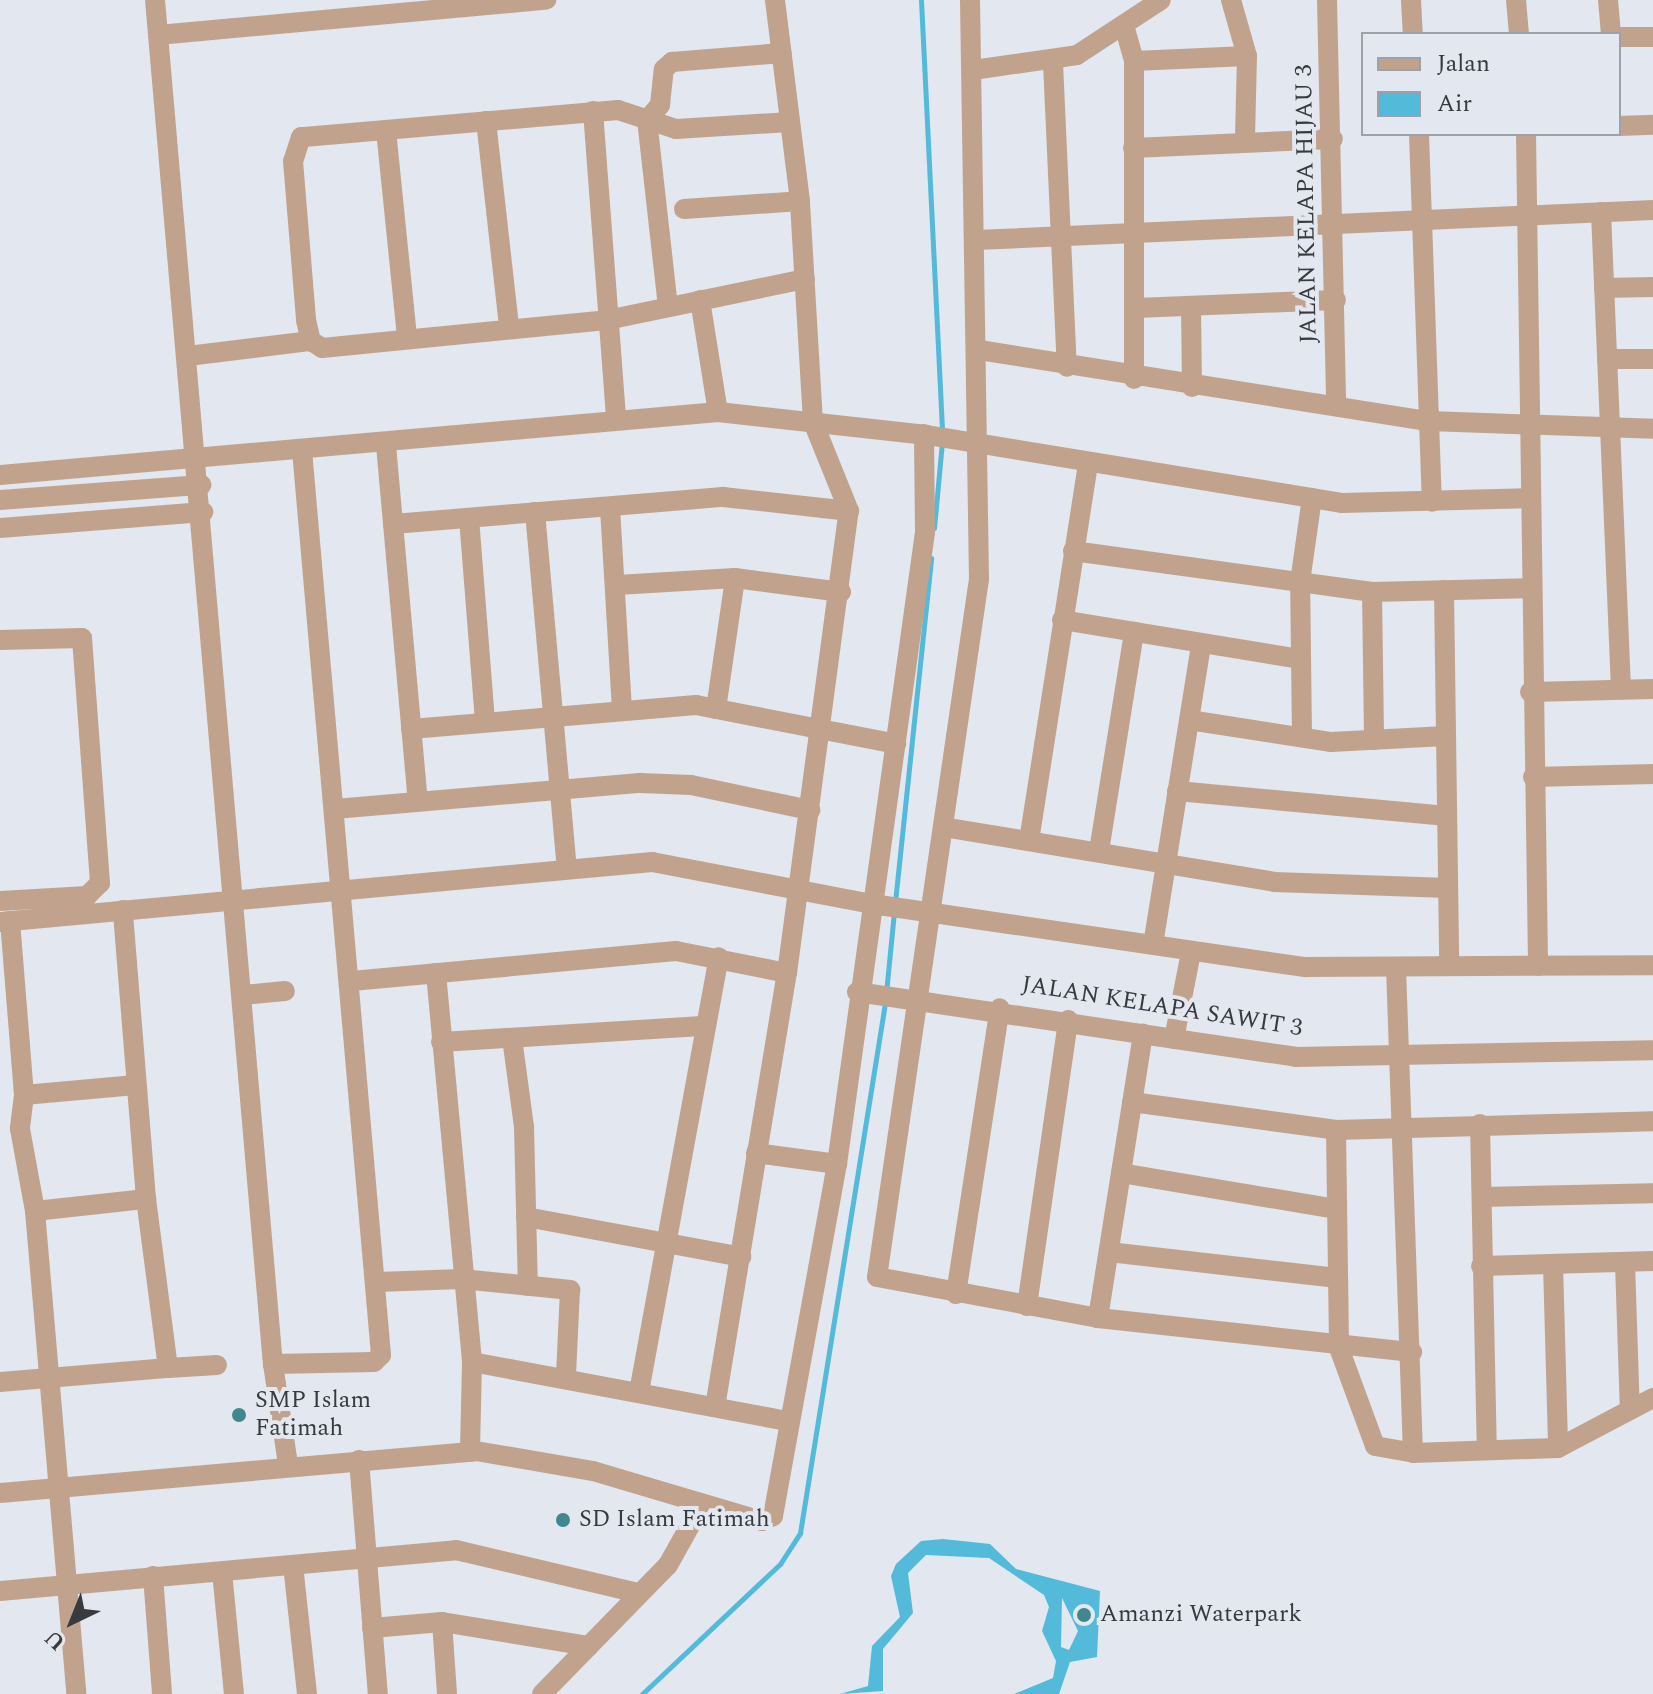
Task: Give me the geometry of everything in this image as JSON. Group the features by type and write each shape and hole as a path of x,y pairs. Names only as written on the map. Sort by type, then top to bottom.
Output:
{"street":[{"path":"155,0 201,485 273,1364 288,1464"},
{"path":"158,35 546,0"},
{"path":"715,1407 787,973 841,592 849,511 813,422 800,201 775,0"},
{"path":"970,0 979,350 976,443 979,579 943,827 919,911 877,1277 1098,1318 1339,1348 1412,1352"},
{"path":"973,70 1053,63 1125,29 1161,0"},
{"path":"1231,0 1247,56 1245,139"},
{"name":"JALAN KELAPA HIJAU 3","path":"1327,0 1336,220 1336,406"},
{"path":"1411,0 1413,32"},
{"path":"1516,0 1519,32"},
{"path":"1608,0 1611,32"},
{"path":"1125,29 1134,61 1134,379"},
{"path":"1621,37 1653,37"},
{"path":"668,307 647,120 660,105 672,62 782,53"},
{"path":"1134,61 1247,56"},
{"path":"1053,63 1067,367"},
{"path":"311,341 296,141 593,111 629,112 676,129 790,122"},
{"path":"593,111 616,418"},
{"path":"486,121 509,327"},
{"path":"1621,126 1653,125"},
{"path":"386,130 407,336"},
{"path":"1419,136 1432,502"},
{"path":"1526,136 1532,588 1530,692 1538,966"},
{"path":"1133,148 1245,139 1333,139"},
{"path":"684,209 800,201"},
{"path":"976,240 1136,228 1653,210"},
{"path":"1601,212 1621,690"},
{"path":"188,356 311,341 322,348 407,336 607,320 805,279"},
{"path":"1604,288 1653,287"},
{"path":"700,300 718,412"},
{"path":"1136,308 1336,300"},
{"path":"1191,306 1192,387"},
{"path":"979,350 1134,379 1429,421 1529,428 1653,429"},
{"path":"1607,359 1653,359"},
{"path":"0,475 386,445 616,418 718,412 925,434 1312,498 1432,502 1529,498"},
{"path":"0,1493 288,1464 470,1452 593,1471 701,1506 762,1521 773,1516 837,1164 878,904 925,532 925,434"},
{"path":"386,445 418,802"},
{"path":"273,1364 379,1359 377,1282 352,981 302,451"},
{"path":"1029,841 1088,463"},
{"path":"0,500 201,485"},
{"path":"393,524 723,497 849,511"},
{"path":"1302,737 1300,582 1312,498"},
{"path":"610,508 617,585 622,710"},
{"path":"0,528 203,512"},
{"path":"535,512 550,717 562,786 567,869"},
{"path":"469,518 485,722"},
{"path":"1073,551 1372,592 1532,588"},
{"path":"617,585 735,578 841,592"},
{"path":"716,709 735,578"},
{"path":"1444,590 1449,966"},
{"path":"1372,592 1374,740"},
{"path":"1062,620 1301,659"},
{"path":"1099,851 1134,632"},
{"path":"0,640 82,638 98,792 96,891 0,901"},
{"path":"1153,945 1201,644"},
{"path":"1530,692 1653,689"},
{"path":"411,729 622,710 716,709 896,744"},
{"path":"1189,720 1302,737 1374,740 1446,736"},
{"path":"1533,777 1653,774"},
{"path":"335,809 562,786 691,785 810,810"},
{"path":"1177,791 1447,816"},
{"path":"943,827 1274,882 1448,888"},
{"path":"76,1694 35,1211 10,1130 24,1095 5,922 123,910 344,896 652,862 919,911 1305,967 1653,965"},
{"path":"123,910 146,1199 168,1368"},
{"path":"352,981 676,951 719,957 787,973"},
{"path":"1174,1039 1191,952"},
{"path":"639,1392 719,957"},
{"path":"1396,967 1412,1352 1413,1453"},
{"path":"436,973 472,1362 470,1452"},
{"path":"243,995 285,991"},
{"name":"JALAN KELAPA SAWIT 3","path":"865,991 1000,1008 1295,1057 1653,1050"},
{"path":"956,1294 1000,1008"},
{"path":"1027,1306 1068,1020"},
{"path":"441,1042 706,1026"},
{"path":"1098,1318 1143,1034"},
{"path":"512,1038 526,1217 528,1286"},
{"path":"24,1095 136,1085"},
{"path":"1132,1102 1336,1130 1653,1121"},
{"path":"1480,1124 1487,1450"},
{"path":"1336,1130 1339,1348 1375,1446 1413,1453 1558,1448 1653,1398"},
{"path":"756,1153 837,1164"},
{"path":"1121,1173 1337,1209"},
{"path":"1483,1197 1653,1193"},
{"path":"35,1211 146,1199"},
{"path":"526,1217 741,1257"},
{"path":"1109,1252 1338,1278"},
{"path":"1481,1266 1653,1261"},
{"path":"1625,1263 1630,1410"},
{"path":"1553,1264 1558,1448"},
{"path":"377,1282 462,1279 574,1294 566,1376"},
{"path":"472,1362 566,1376 788,1421"},
{"path":"0,1382 217,1365"},
{"path":"359,1460 378,1694"},
{"path":"542,1694 668,1565 701,1506"},
{"path":"0,1591 456,1550 638,1593"},
{"path":"293,1565 307,1694"},
{"path":"222,1572 234,1694"},
{"path":"153,1576 162,1694"},
{"path":"372,1628 442,1622 589,1646"},
{"path":"442,1622 447,1694"}],"water":[{"name":"Amanzi Waterpark","path":"943,1539 990,1544 1016,1569 1100,1591 1097,1657 1070,1662 1059,1694 1014,1694 1053,1678 1056,1661 1042,1631 1049,1607 1044,1595 989,1558 926,1555 908,1573 913,1613 883,1649 883,1691 840,1694 868,1686 872,1646 900,1617 891,1576 896,1564 921,1541","holes":["1062,1598 1078,1631 1069,1650 1061,1647"]}],"waterway":[{"path":"921,0 942,432"},
{"path":"934,528 942,442"},
{"path":"895,902 931,558"},
{"path":"886,993 894,912"},
{"path":"642,1694 780,1564 800,1533 885,1003"}],"place":[{"name":"SMP Islam Fatimah","path":"239,1415"},
{"name":"SD Islam Fatimah","path":"563,1520"},
{"name":"Amanzi Waterpark","path":"1084,1615"}]}
